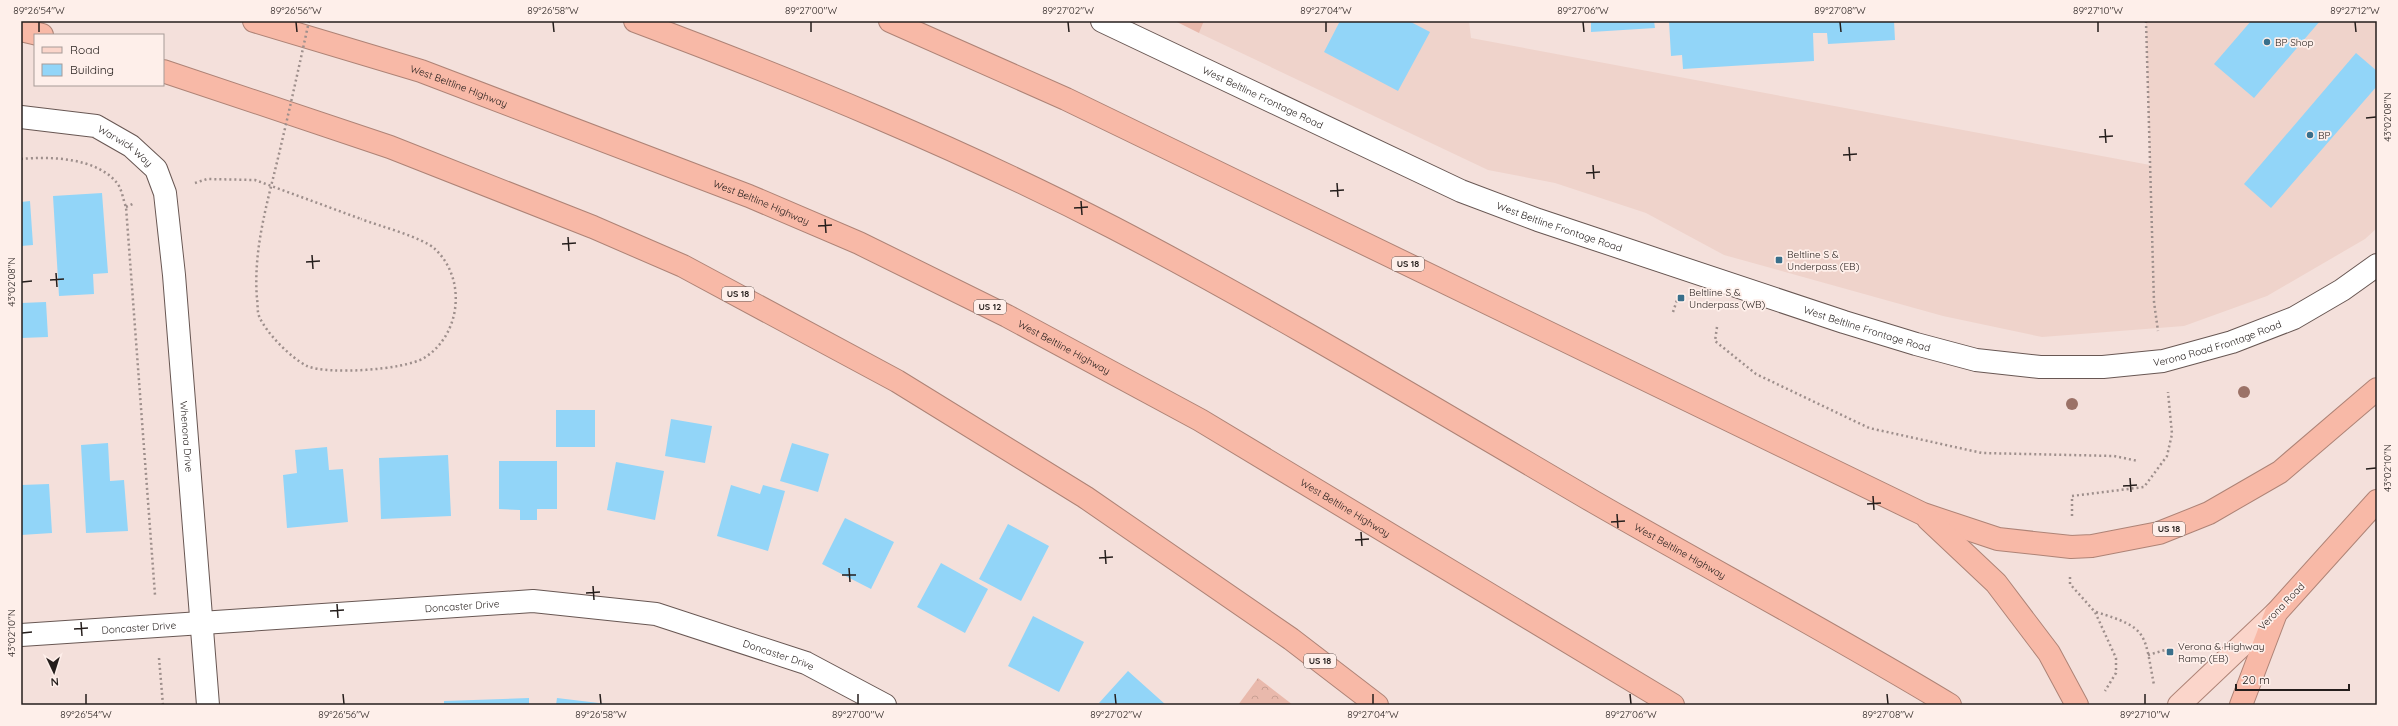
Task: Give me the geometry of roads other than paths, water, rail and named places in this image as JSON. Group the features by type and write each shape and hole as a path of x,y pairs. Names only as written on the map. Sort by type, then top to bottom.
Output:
{"highway":[{"name":"West Beltline Highway","path":"254,21 421,71 749,196 859,243 1007,316 1200,420 1673,705"},
{"name":"West Beltline Highway","path":"635,21 741,61 887,121 1004,174 1113,228 1276,316 1598,504 1946,702"},
{"name":"US 18","path":"890,21 1066,99 1923,514 1998,539 2071,547 2092,546 2159,533 2209,513 2280,472 2377,389"},
{"path":"21,30 38,34"},
{"name":"US 18","path":"164,72 390,147 592,227 683,266 898,381 1085,497 1291,639 1377,705"},
{"name":"Verona Road","path":"2276,613 2377,501"},
{"path":"1923,514 1996,582 2049,653 2077,705"},
{"path":"2241,705 2276,613"}],"main road":[{"name":"Verona Road","path":"2179,705 2276,613"}],"street":[{"name":"West Beltline Frontage Road","path":"1102,21 1460,190 1538,220 1916,344 1976,360 2040,367"},
{"name":"Warwick Way","path":"21,117 96,126 131,146 156,169"},
{"name":"Whenona Drive","path":"156,169 165,193 174,282 208,705"},
{"name":"Verona Road Frontage Road","path":"2040,367 2103,367 2163,361 2232,342 2294,318 2342,290 2377,266"},
{"name":"Doncaster Drive","path":"21,635 532,601 656,614 806,663 885,705"}],"place":[{"name":"BP Shop","path":"2267,42"},
{"name":"BP","path":"2310,135"},
{"name":"Beltline S & Underpass (EB)","path":"1779,260"},
{"name":"Beltline S & Underpass (WB)","path":"1681,298"},
{"name":"Verona & Highway Ramp (EB)","path":"2170,652"}]}
